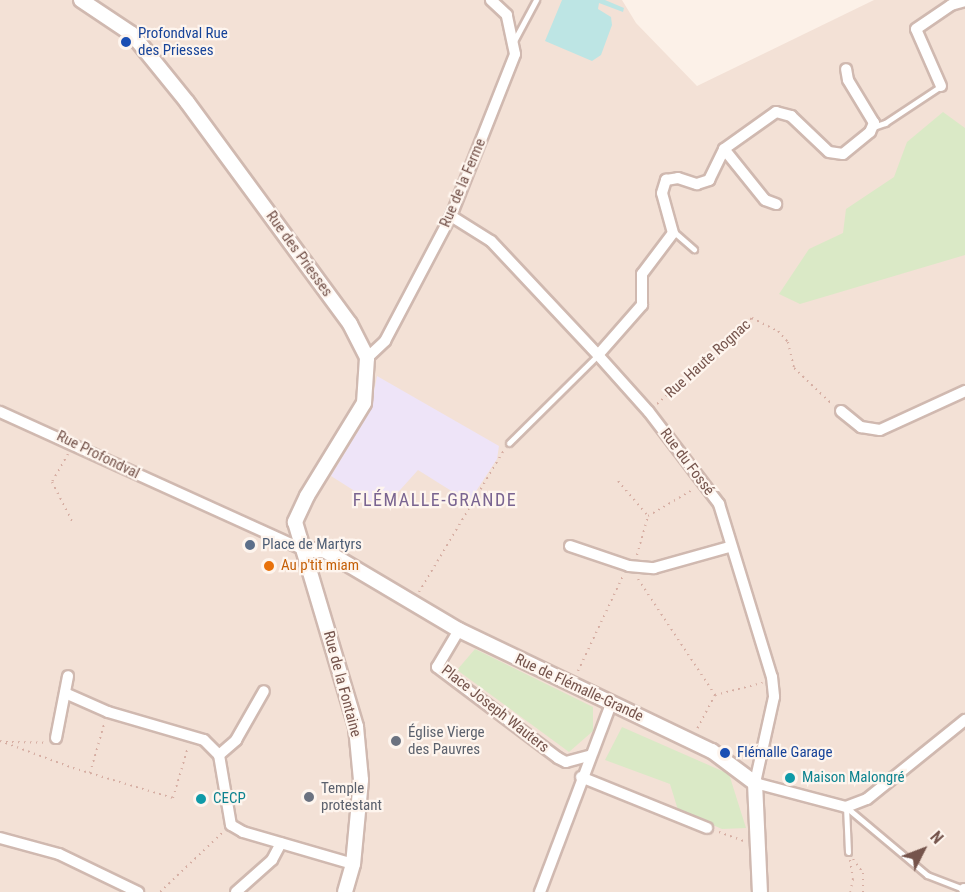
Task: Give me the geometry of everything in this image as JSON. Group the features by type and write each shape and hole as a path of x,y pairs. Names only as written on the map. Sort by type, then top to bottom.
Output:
{"street":[{"name":"Rue des Priesses","path":"81,0 132,34 188,102 350,324 367,358"},
{"name":"Rue de la Ferme","path":"367,358 385,341 451,216 515,54 507,15 491,0"},
{"path":"941,86 916,29 951,5 965,1"},
{"path":"598,355 642,305 642,274 674,231 662,193 663,184 674,177 697,184 706,182 714,173 724,149 776,112 791,117 833,155 847,151 873,126 872,117 848,80 846,69"},
{"path":"724,149 765,200 776,204"},
{"name":"Rue du Fossé","path":"451,216 490,241 598,355 649,412 705,483 718,504 729,547 773,680 774,696 755,783"},
{"path":"304,550 295,522 307,496 364,403 367,358"},
{"path":"841,411 861,427 880,429 965,391"},
{"name":"Rue Profondval","path":"0,412 304,550"},
{"path":"570,546 632,566 654,568 729,547"},
{"name":"Rue de Flémalle-Grande","path":"304,550 324,550 459,630 712,751 755,783"},
{"name":"Rue de la Fontaine","path":"304,550 356,727 361,780 353,864 345,892"},
{"name":"Place Joseph Wauters","path":"459,630 437,667 558,758 566,762 589,756"},
{"path":"56,738 68,676"},
{"path":"219,755 233,745 264,691"},
{"path":"65,693 108,712 212,744 219,755 231,825 281,843 353,864"},
{"path":"540,892 581,777 611,704"},
{"path":"760,892 755,783 846,807 867,799 965,720"},
{"path":"581,777 707,828"},
{"path":"0,838 59,854 138,892"},
{"path":"236,892 272,860 281,843"}],"lane":[{"path":"513,43 536,0"},
{"path":"873,126 885,123 941,86"},
{"path":"674,231 694,249"},
{"path":"509,443 598,355"},
{"path":"846,807 848,852"},
{"path":"846,807 911,865 927,875 964,890"}],"path":[{"name":"Rue Haute Rognac","path":"649,412 752,318 778,331 788,342 794,368 841,411"},
{"path":"413,602 509,443"},
{"path":"73,444 52,482 73,523"},
{"path":"618,482 648,516"},
{"path":"572,685 632,566 648,516 705,483"},
{"path":"632,566 715,695"},
{"path":"690,740 715,695 773,680"},
{"path":"90,773 108,712"},
{"path":"0,741 90,773 173,798 192,736"},
{"path":"0,741 47,743 56,738"},
{"path":"160,892 231,825"},
{"path":"707,828 759,846"},
{"path":"848,852 853,879 850,892"},
{"path":"848,852 863,873 863,892"}],"shaded area":[{"path":"0,0 622,0 636,23 697,86 874,0 965,0 965,892 0,892"},
{"path":"377,376 499,446 497,459 469,502 418,470 383,509 331,476 370,411"}],"green space":[{"path":"943,112 965,128 965,255 800,304 779,294 809,249 843,233 846,209 894,177 907,142"},
{"path":"475,649 593,707 593,731 569,752 457,670"},
{"path":"622,727 729,774 746,828 722,829 678,810 670,784 605,760"}],"water":[{"path":"562,0 605,0 624,8 623,12 599,3 598,9 611,17 612,25 601,55 592,61 545,41"}],"place":[{"name":"Profondval Rue des Priesses","path":"126,42"},
{"name":"Place de Martyrs","path":"250,545"},
{"name":"Au p'tit miam","path":"269,566"},
{"name":"Église Vierge des Pauvres","path":"396,741"},
{"name":"Flémalle Garage","path":"725,753"},
{"name":"Maison Malongré","path":"790,778"},
{"name":"Temple protestant","path":"309,797"},
{"name":"CECP","path":"201,799"}],"district":[{"name":"FLÉMALLE-GRANDE","path":"435,500"}]}
